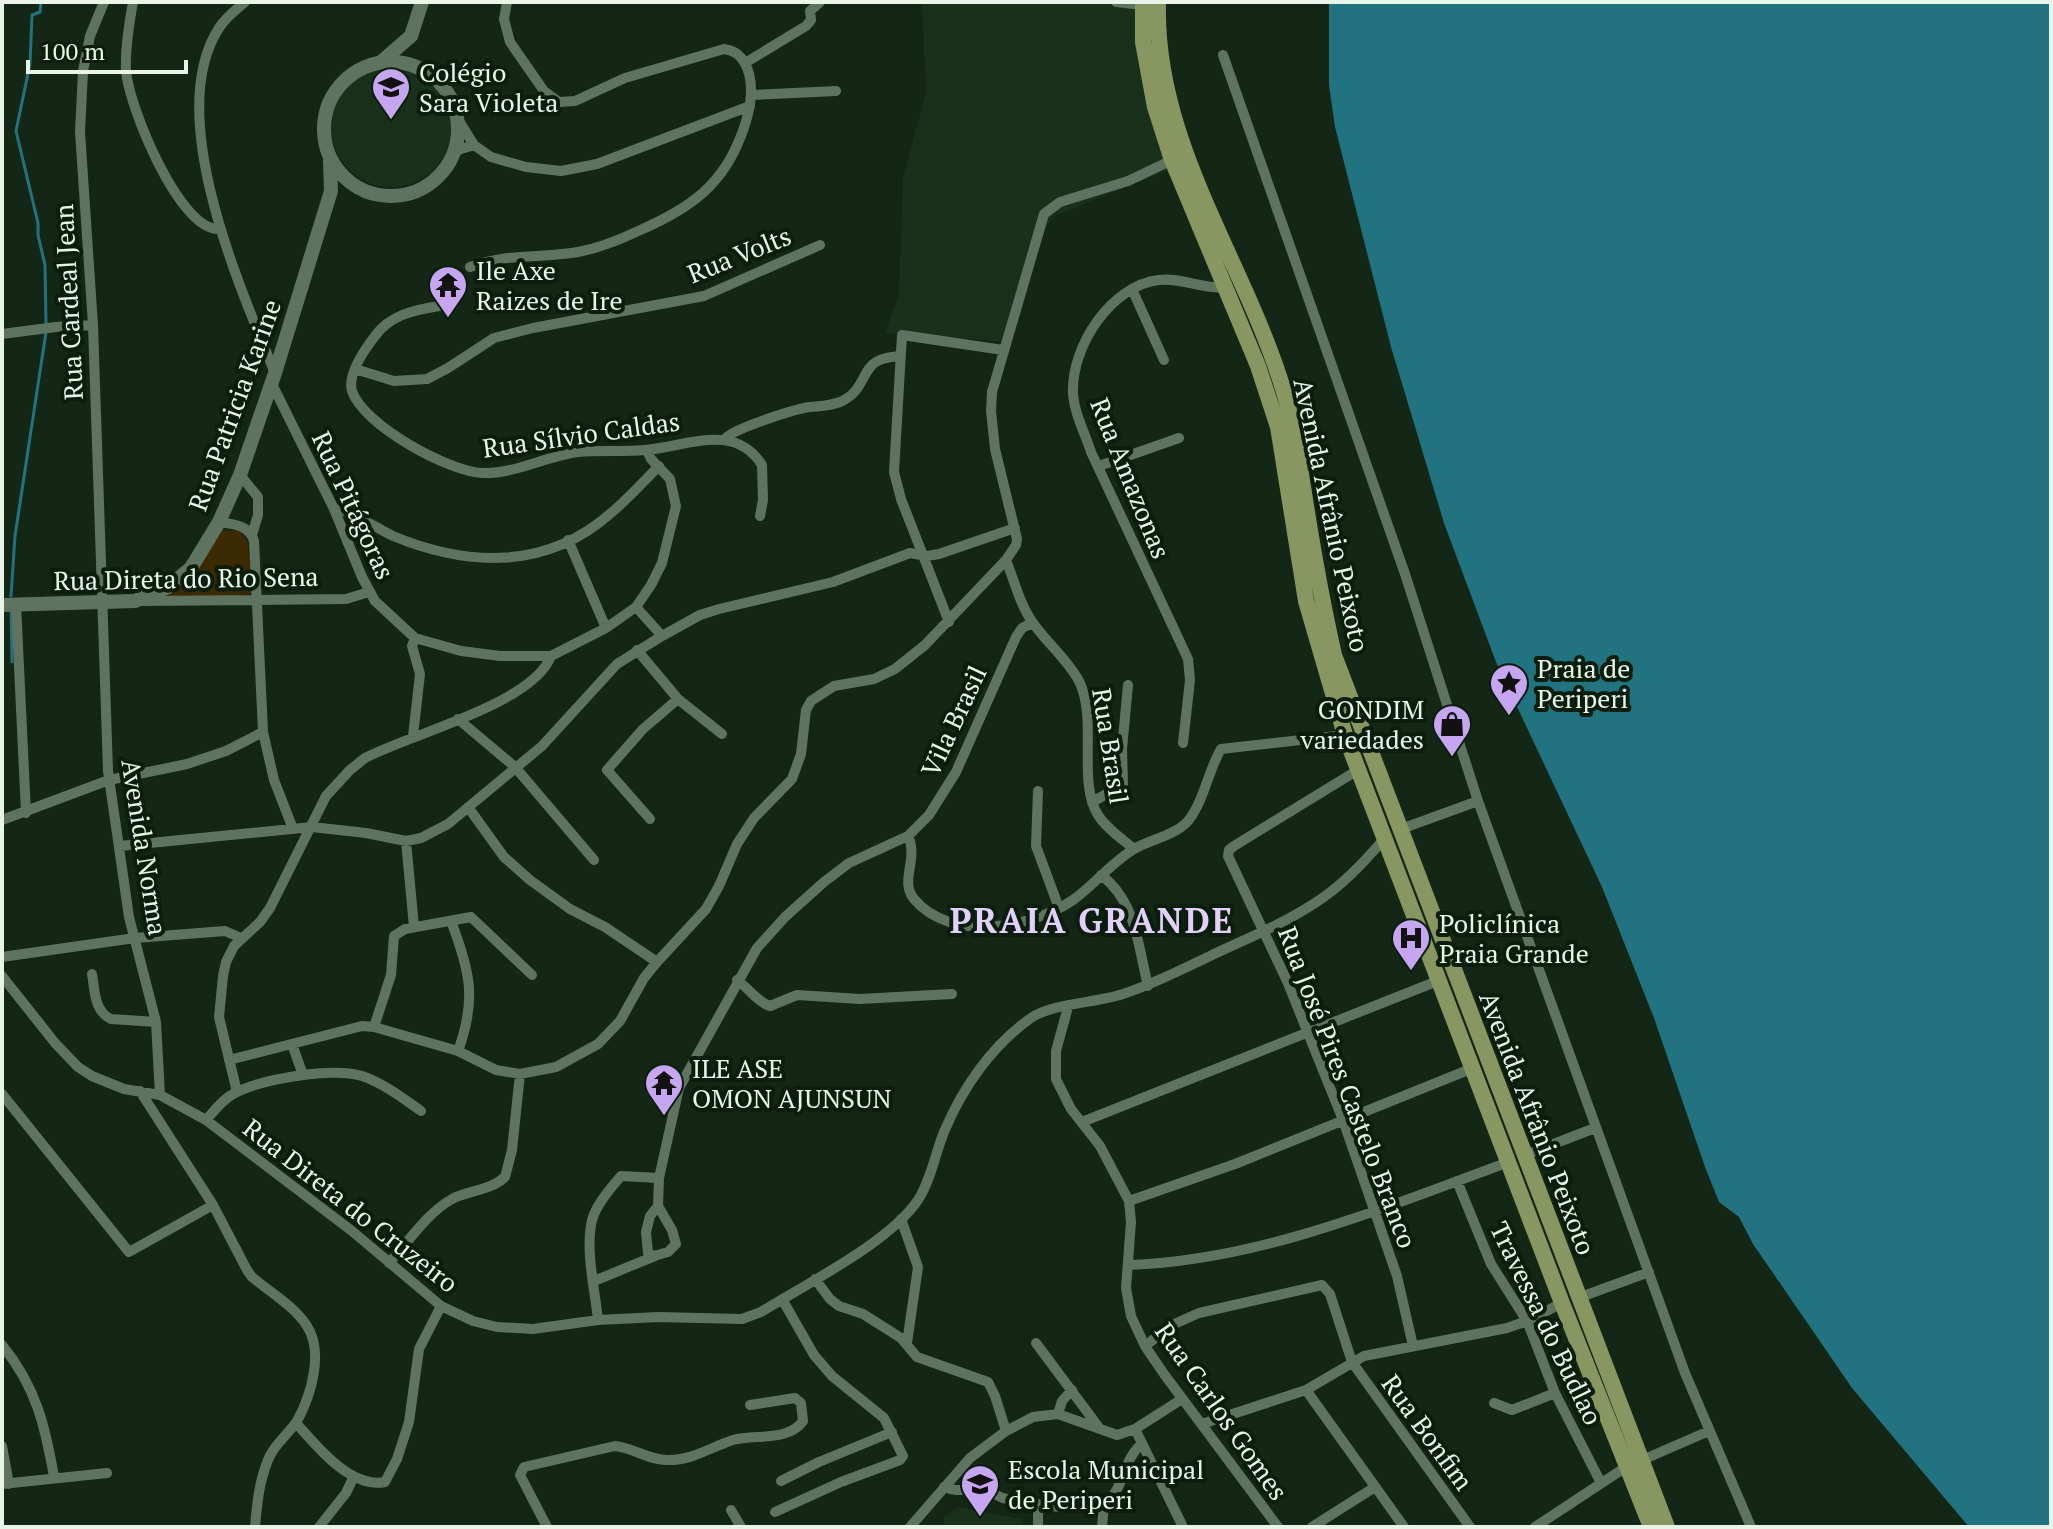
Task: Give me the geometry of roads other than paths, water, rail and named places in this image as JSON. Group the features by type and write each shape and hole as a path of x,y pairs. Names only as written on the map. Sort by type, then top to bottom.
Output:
{"main road":[{"path":"381,62 411,36 422,2"},
{"name":"Avenida Afrânio Peixoto","path":"1148,3 1146,63 1155,107 1172,160 1258,366 1278,427 1306,601 1345,735 1473,1068 1517,1158"},
{"name":"Avenida Afrânio Peixoto","path":"1148,3 1175,123 1276,366 1293,426 1334,655 1401,829 1517,1158 1633,1464 1651,1527"},
{"path":"411,36 414,53 422,68"},
{"path":"381,62 402,62 422,68 440,82 453,100 459,121 455,151 442,174 413,193 396,197 363,191 348,181 330,160 324,139 324,118 331,98 343,81 361,68 381,62"},
{"name":"Rua Patricia Karine","path":"135,601 181,578 197,560 219,522 240,475 331,191 330,160"},
{"path":"331,191 348,181"},
{"name":"Rua Direta do Rio Sena","path":"9,604 135,601"},
{"name":"Avenida Afrânio Peixoto","path":"1633,1464 1667,1527"}],"street":[{"name":"Rua Cardeal Jean","path":"103,604 93,325 80,106 90,36 104,2"},
{"path":"133,2 126,71 130,97 152,151 189,212 206,228 220,229"},
{"name":"Rua Pitágoras","path":"245,2 213,38 203,75 199,108 201,140 220,229 273,378 369,592 388,615 415,638 471,652 551,656 606,628 636,607 651,585 662,563 676,506 670,479 651,459 647,450"},
{"path":"470,267 502,257 592,249 685,209 711,188 722,174 740,138 750,100 750,76 744,61 733,51 717,50 614,82 575,101 559,102 544,91 510,42 504,19 507,2"},
{"path":"744,61 806,26 811,20 810,11 820,2"},
{"path":"1116,2 1148,3"},
{"path":"1223,55 1405,574 1478,801 1595,1128 1709,1431 1751,1527"},
{"path":"459,121 474,145 491,157 526,167 561,171 597,164 750,100 836,91"},
{"path":"455,151 474,145"},
{"path":"229,1060 327,1036 353,1026 374,1027 458,1051 496,1070 520,1074 556,1067 598,1044 620,1021 644,978 706,909 745,831 763,807 792,779 801,754 806,710 811,701 834,686 874,679 895,669 949,622 1006,560 1017,542 992,430 992,392 1044,214 1060,202 1141,176 1172,160"},
{"name":"Rua Volts","path":"355,369 394,381 427,379 494,338 546,325 704,296 820,245"},
{"path":"1164,360 1132,289 1160,280 1226,287"},
{"name":"Rua Amazonas","path":"1132,289 1109,308 1090,333 1074,378 1074,401 1141,562 1188,659 1190,670 1183,743"},
{"path":"355,369 385,326 406,312 439,306"},
{"path":"2,334 93,325"},
{"name":"Rua Sílvio Caldas","path":"355,369 352,392 371,416 410,443 459,468 493,472 577,453 647,450 698,440 725,439 739,428 799,409 843,401 862,385 871,365 900,356 902,335 1003,350"},
{"path":"900,356 894,472 901,499 949,622"},
{"path":"1099,466 1179,438"},
{"path":"725,439 750,452 762,465 760,516"},
{"path":"334,509 342,508 372,526 445,555 509,558 531,554 568,540 612,513 659,466"},
{"path":"240,475 258,497 258,515 252,535 263,732 270,766 293,829"},
{"path":"219,522 245,528 252,535"},
{"path":"120,846 312,827 406,841 435,832 557,731 600,680 637,650 700,615 833,582 904,555 939,554 1015,528"},
{"path":"568,540 606,628"},
{"name":"Rua Brasil","path":"1006,560 1032,623 1079,682 1086,702 1092,802 1101,819 1134,849"},
{"name":"Rua Direta do Rio Sena","path":"135,601 346,599 369,592"},
{"path":"9,604 26,813"},
{"name":"Avenida Norma","path":"103,604 109,780 129,917 156,1022 160,1095"},
{"path":"636,607 662,636"},
{"name":"Vila Brasil","path":"908,836 929,815 956,772 1016,637 1022,628 1032,623"},
{"path":"413,736 420,674 412,646 415,638"},
{"path":"637,650 678,699 722,734"},
{"path":"237,1092 220,1026 220,997 226,962 241,938 260,922 270,908 326,796 350,770 382,749 489,706 529,682 542,672 551,656"},
{"path":"1092,802 1121,789 1123,785 1122,749 1128,685"},
{"path":"650,819 607,770 643,729 678,699"},
{"path":"458,719 515,767 594,860"},
{"path":"2,820 109,780 187,764 226,751 263,732"},
{"path":"594,1281 671,1251 676,1241 658,1206 659,1178 679,1088 737,980 769,934 849,863 908,836 913,856 908,879 909,892 920,905 957,924 994,927 1026,921 1059,908 1134,849 1186,823 1221,749 1345,735"},
{"name":"Rua José Pires Castelo Branco","path":"1358,770 1229,850 1229,861 1265,930 1343,1120 1397,1276 1413,1346"},
{"path":"1038,791 1036,846 1059,908"},
{"path":"1401,829 1478,801"},
{"path":"468,807 504,857 530,880 570,909 605,927 657,962"},
{"name":"Rua Direta do Cruzeiro","path":"2,976 78,1067 107,1083 160,1095 206,1120 441,1306 473,1321 507,1328 533,1329 598,1320 658,1317 742,1319 756,1315 815,1279 872,1243 901,1219 925,1187 943,1133 975,1074 995,1050 1030,1019 1050,1009 1098,1002 1148,986 1265,930 1315,903 1361,865 1385,838"},
{"path":"406,841 414,927"},
{"path":"1101,875 1125,900 1148,986"},
{"path":"374,1027 391,975 397,933 414,927 467,916 474,918 532,975"},
{"path":"451,921 469,975 469,1009 458,1051"},
{"path":"2,957 135,938 225,931 241,938"},
{"path":"92,974 97,1003 105,1016 156,1022"},
{"path":"737,980 762,1003 770,1006 797,995 860,999 952,994"},
{"path":"1082,1122 1440,980"},
{"name":"Rua Carlos Gomes","path":"1068,1007 1056,1051 1056,1079 1071,1109 1100,1146 1129,1201 1131,1222 1127,1302 1145,1346 1278,1527"},
{"path":"292,1044 303,1075"},
{"path":"1129,1201 1235,1164 1473,1068"},
{"path":"206,1120 237,1092 303,1075 350,1073 364,1077 421,1111"},
{"path":"389,1263 441,1206 458,1196 492,1186 505,1177 512,1150 520,1074"},
{"path":"140,1091 213,1205 252,1277 294,1311 312,1335 312,1381 296,1423 278,1441 267,1461 258,1495 255,1527"},
{"path":"2,1094 129,1252 213,1205"},
{"path":"1129,1265 1212,1258 1306,1234 1595,1128"},
{"path":"598,1320 591,1223 598,1207 623,1175 659,1178"},
{"name":"Travessa do Budlao","path":"1457,1181 1491,1264 1527,1321 1555,1393 1601,1483"},
{"path":"657,1255 648,1253 646,1232 650,1216 658,1206"},
{"path":"901,1219 918,1267 907,1343"},
{"path":"1202,1424 1306,1390 1364,1356 1487,1333 1527,1321 1570,1300 1649,1272"},
{"path":"815,1279 839,1306 863,1314 907,1343 917,1357 988,1382 1006,1431"},
{"name":"Rua Bonfim","path":"1145,1346 1186,1317 1322,1285 1330,1294 1352,1362 1470,1527"},
{"path":"775,1512 902,1459 903,1454 884,1418 832,1376 814,1355 782,1299"},
{"path":"296,1423 332,1461 354,1476 378,1483 389,1477 409,1422 419,1349 441,1306"},
{"path":"1036,1343 1102,1430"},
{"path":"2,1345 17,1363 33,1392 46,1427 54,1477"},
{"path":"1058,1414 1062,1401 1072,1390"},
{"path":"1306,1390 1404,1527"},
{"path":"1494,1403 1512,1410 1555,1393"},
{"path":"547,1527 523,1483 520,1475 524,1467 615,1446 626,1447 657,1460 689,1458 737,1439 790,1431 803,1421 801,1403 795,1398 750,1405"},
{"path":"910,1527 970,1458 1006,1431 1033,1417 1058,1414 1117,1435 1135,1429 1182,1399"},
{"path":"1135,1429 1183,1527"},
{"path":"1535,1527 1633,1464 1709,1431"},
{"path":"781,1481 892,1432"},
{"path":"944,1487 960,1492 984,1489 1002,1498 1038,1504 1094,1507 1113,1495 1132,1454 1142,1444"},
{"path":"2,1446 5,1484 107,1473"},
{"path":"319,1527 346,1493 354,1476"},
{"path":"1312,1527 1375,1487"},
{"path":"1102,1527 1104,1503"},
{"path":"1038,1504 1038,1527"},
{"path":"731,1510 741,1527"}],"water":[{"path":"1329,2 2051,2 2051,1527 1969,1527 1852,1388 1753,1244 1739,1217 1719,1202 1654,1018 1602,887 1496,662 1444,523 1391,347 1335,127 1329,85"}],"waterway":[{"path":"41,2 40,12 32,15 30,64 16,131 45,265 46,324"},
{"path":"11,596 15,536 46,332"},
{"path":"11,608 12,662"}],"place":[{"name":"Colégio Sara Violeta","path":"391,121"},
{"name":"Ile Axe Raizes de Ire","path":"448,319"},
{"name":"Praia de Periperi","path":"1509,717"},
{"name":"GONDIM variedades","path":"1452,758"},
{"name":"Policlínica Praia Grande","path":"1411,972"},
{"name":"ILE ASE OMON AJUNSUN","path":"664,1117"},
{"name":"Escola Municipal de Periperi","path":"980,1518"}],"district":[{"name":"PRAIA GRANDE","path":"1092,920"}]}
